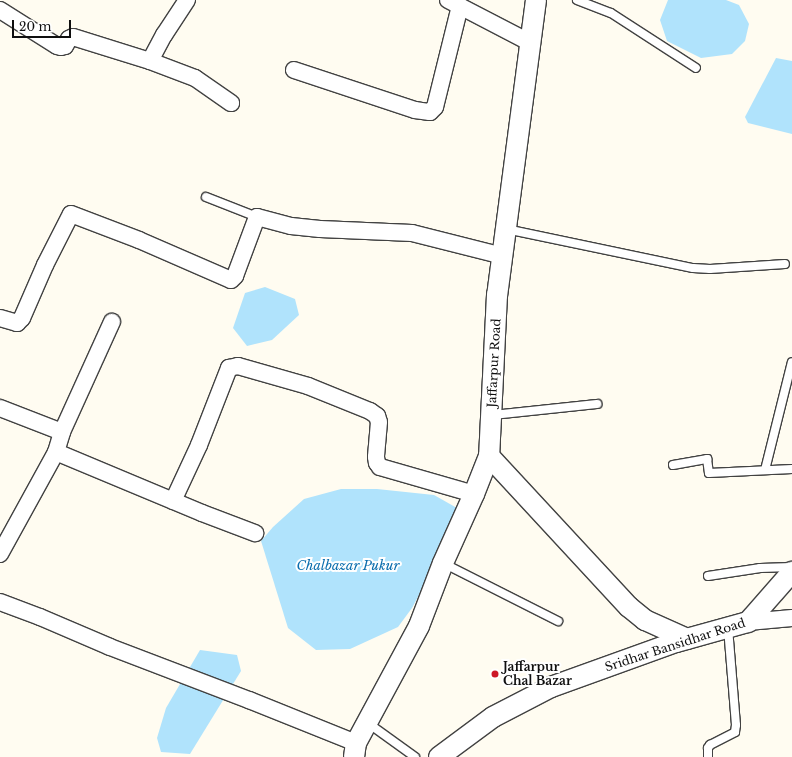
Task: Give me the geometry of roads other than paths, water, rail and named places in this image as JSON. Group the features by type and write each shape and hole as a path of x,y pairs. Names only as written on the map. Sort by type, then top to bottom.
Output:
{"street":[{"path":"150,60 164,35 187,0"},
{"name":"Jaffarpur Road","path":"355,750 419,626 443,563 474,494 489,456 498,295 536,0"},
{"path":"294,70 415,110 430,112 435,107 454,3 531,43"},
{"path":"0,10 58,46 65,46 69,39 73,37 150,60 195,78 231,103"},
{"path":"0,318 17,323 22,318 45,265 71,214 139,240 231,280 235,276 257,217 291,226 320,230 412,233 503,256"},
{"path":"0,554 56,452 62,432 112,322"},
{"path":"173,501 200,445 229,368 238,366 308,386 370,411 377,416 379,422 376,463 380,467 474,494"},
{"path":"0,408 62,432"},
{"path":"56,452 173,501 255,533"},
{"path":"489,456 629,607 645,620 687,640"},
{"name":"Sridhar Bansidhar Road","path":"439,757 494,717 551,687 687,640 748,622 792,572"},
{"path":"0,602 40,617 110,647 249,700 355,750"},
{"path":"748,622 792,618"}],"lane":[{"path":"577,0 611,13 696,68"},
{"path":"206,196 257,217"},
{"path":"506,229 693,268 710,269 784,264"},
{"path":"765,470 792,362"},
{"path":"491,415 596,404"},
{"path":"673,465 707,459 709,473 792,469"},
{"path":"443,563 558,621"},
{"path":"708,576 760,568 792,567"},
{"path":"708,757 708,748 710,745 734,732 736,725 728,628"},
{"path":"368,723 415,757"}],"water":[{"path":"668,0 726,0 739,5 749,24 745,41 732,54 701,58 667,41 660,20"},
{"path":"776,58 792,61 792,134 748,123 745,117"},
{"path":"265,287 295,299 299,315 272,340 247,346 233,328 245,293"},
{"name":"Chalbazar Pukur","path":"341,489 377,489 434,495 457,508 429,576 412,608 398,627 350,649 316,650 288,628 261,541 273,527 304,499"},
{"path":"200,650 237,655 241,671 190,754 161,752 157,738 166,708"}],"place":[{"name":"Jaffarpur Chal Bazar","path":"495,674"}]}
